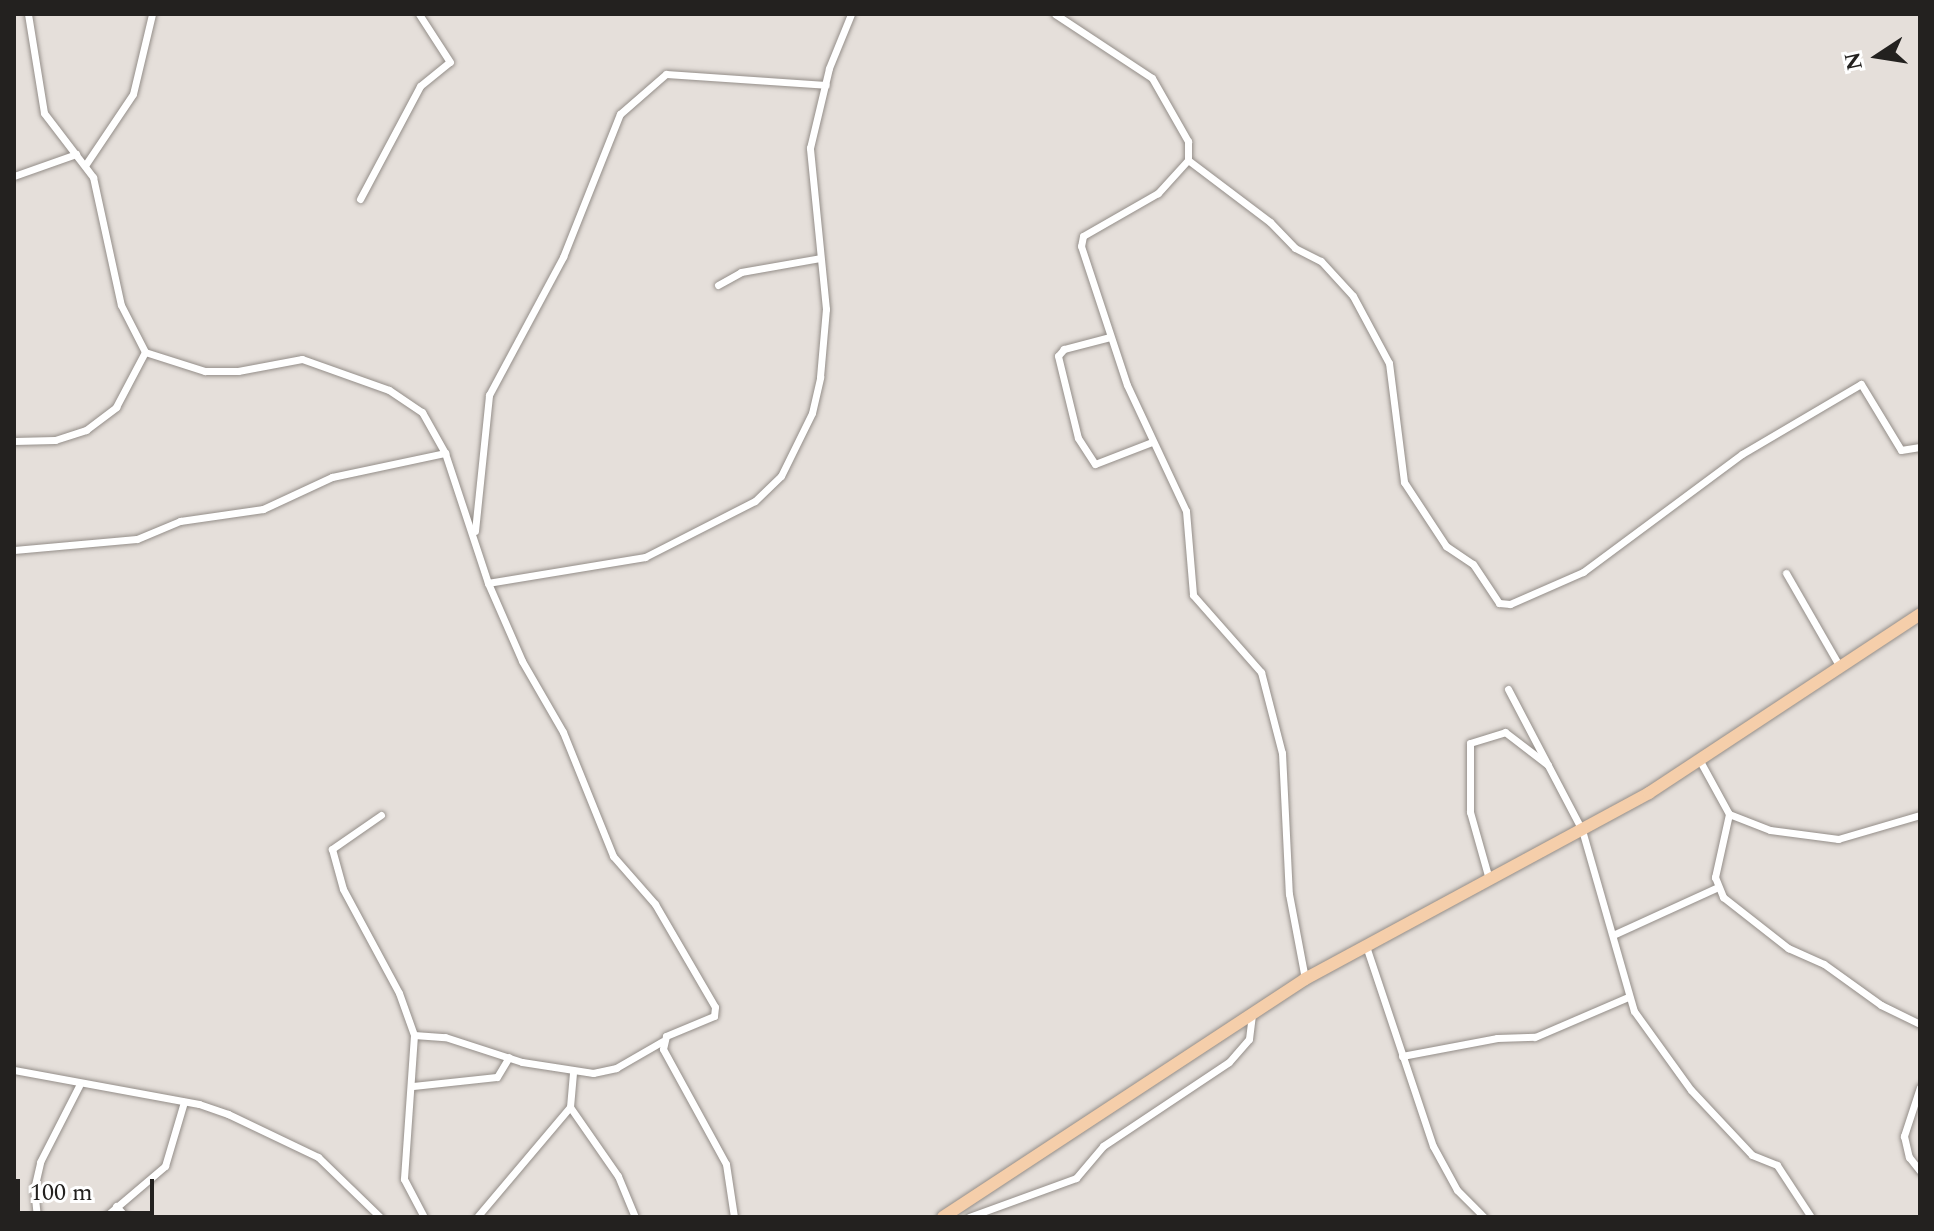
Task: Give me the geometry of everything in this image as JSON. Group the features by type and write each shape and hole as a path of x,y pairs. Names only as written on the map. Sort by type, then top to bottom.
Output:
{"highway":[{"path":"943,1217 1305,979 1367,949 1700,761 1920,614"}],"street":[{"path":"28,14 44,113 86,164 103,204 121,305 145,352 205,371 238,371 284,359 311,362 409,400 445,453 488,583 522,661 563,732 613,856 655,904 715,1007 714,1016 616,1068 573,1073 509,1057 471,1042 414,1035"},
{"path":"86,164 133,94 152,14"},
{"path":"360,199 420,86 450,62 419,14"},
{"path":"488,583 645,557 755,501 772,486 787,466 815,402 826,309 809,169 826,85 851,14"},
{"path":"1055,14 1152,78 1188,141 1188,160 1153,197 1081,241 1110,337 1191,528 1193,595 1261,672 1282,753 1289,894 1305,979"},
{"path":"474,537 489,395 563,257 620,114 666,74 826,85"},
{"path":"14,176 76,154"},
{"path":"1188,160 1270,222 1295,248 1321,261 1353,296 1389,363 1404,482 1446,546 1473,564 1499,603 1510,604 1583,572 1742,454 1861,384 1901,450 1920,447"},
{"path":"718,285 741,272 820,258"},
{"path":"1110,337 1064,349 1058,356 1078,438 1095,464 1152,442"},
{"path":"14,441 55,440 86,430 116,407 145,352"},
{"path":"14,550 137,539 180,521 263,509 332,477 445,453"},
{"path":"1786,573 1840,667"},
{"path":"1508,689 1582,830 1615,934 1628,997 1691,1090 1752,1155 1777,1165 1811,1217"},
{"path":"1489,880 1470,812 1470,743 1505,732 1550,765"},
{"path":"1700,761 1729,814 1716,888"},
{"path":"1729,814 1770,830 1838,839 1920,815"},
{"path":"381,815 332,849 343,889 399,993 414,1035 413,1086 404,1179 424,1217"},
{"path":"1615,934 1716,888"},
{"path":"1716,888 1764,932 1920,1024"},
{"path":"1367,949 1433,1146 1457,1190 1484,1217"},
{"path":"1402,1056 1497,1038 1535,1037 1628,997"},
{"path":"969,1217 1076,1178 1103,1146 1229,1062 1249,1039 1252,1016"},
{"path":"663,1041 726,1164 734,1217"},
{"path":"413,1086 497,1077 509,1057"},
{"path":"14,1070 184,1102 272,1132 318,1157 380,1217"},
{"path":"477,1217 570,1107 573,1073"},
{"path":"37,1217 34,1189 40,1162 80,1084"},
{"path":"1920,1087 1904,1136 1909,1157 1920,1171"},
{"path":"105,1217 165,1166 184,1102"},
{"path":"570,1107 618,1176 635,1217"},
{"path":"116,1206 126,1217"}]}
